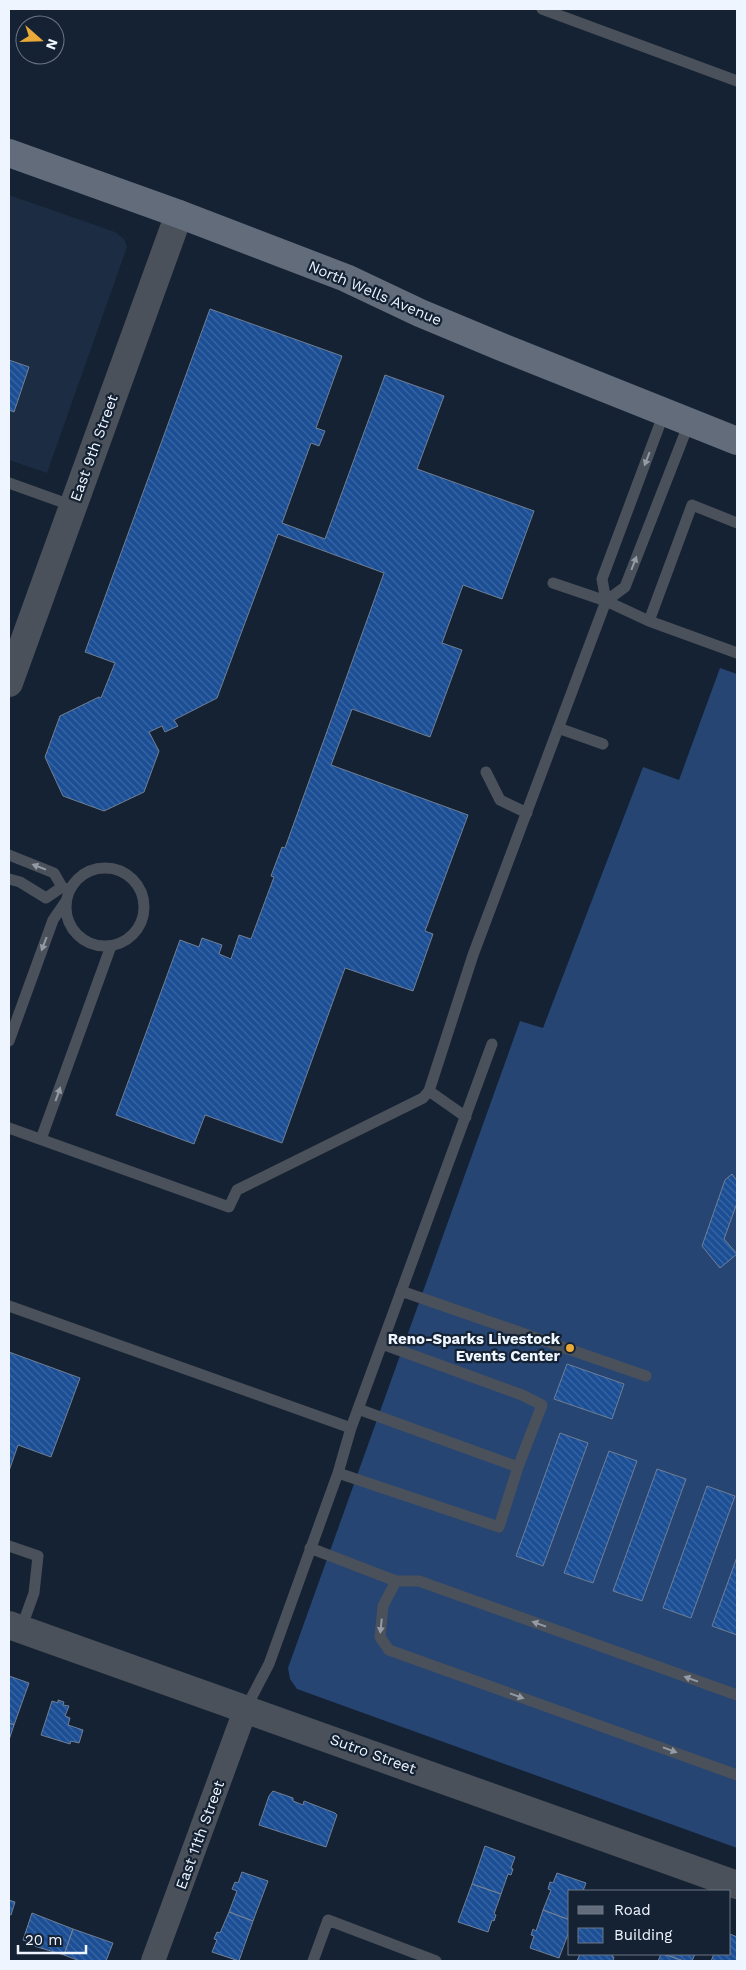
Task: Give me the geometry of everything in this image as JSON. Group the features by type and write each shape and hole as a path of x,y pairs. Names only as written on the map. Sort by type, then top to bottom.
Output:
{"main road":[{"name":"North Wells Avenue","path":"9,153 179,214 346,278 420,312 676,418 737,441"}],"street":[{"name":"East 9th Street","path":"9,683 179,214"},
{"name":"Sutro Street","path":"15,1627 737,1885"},
{"name":"East 11th Street","path":"152,1961 246,1708"}],"lane":[{"path":"549,10 737,81"},
{"path":"606,601 625,587 676,418"},
{"path":"9,1128 228,1207 237,1190 423,1098 429,1090 473,955 606,601 602,579 676,418"},
{"path":"9,483 73,506"},
{"path":"649,621 692,505 737,523"},
{"path":"553,582 606,601 649,621 737,653"},
{"path":"558,728 603,744"},
{"path":"486,772 500,800 527,813"},
{"path":"9,855 54,873 66,893 66,913 70,925 77,935 87,942 98,946 111,946 124,942 135,934 142,922 145,909 143,895 137,884 127,874 115,869 101,868 88,872 77,879 66,893 53,920 9,1042"},
{"path":"9,879 20,882 46,898 66,893"},
{"path":"41,1140 111,946"},
{"path":"246,1708 269,1664 338,1473 350,1428 492,1044"},
{"path":"429,1090 466,1117"},
{"path":"402,1291 646,1376"},
{"path":"9,1306 350,1428"},
{"path":"338,1473 499,1527 518,1467 542,1405 522,1395 382,1344"},
{"path":"358,1409 518,1467"},
{"path":"9,1546 38,1556 34,1593 15,1627"},
{"path":"310,1548 396,1581 419,1581 737,1695"},
{"path":"396,1581 383,1606 380,1637 389,1650 737,1774"},
{"path":"313,1961 328,1920 436,1961"}],"shaded area":[{"path":"9,195 115,232 124,239 127,247 47,473 9,460"},
{"name":"Reno-Sparks Livestock Events Center","path":"720,668 737,674 737,1848 297,1689 290,1679 288,1668 520,1021 543,1028 643,767 679,780"}],"building":[{"path":"210,309 342,356 316,428 325,431 319,446 311,443 282,523 325,539 385,375 444,396 417,469 534,511 502,599 463,585 442,643 462,650 430,737 352,709 331,765 468,815 425,931 433,934 413,991 345,968 282,1143 205,1115 194,1144 116,1115 180,940 199,947 202,938 222,945 219,954 231,959 239,935 251,939 274,877 271,876 282,847 285,848 384,573 278,534 217,698 174,720 178,726 165,732 162,726 149,732 159,751 144,792 104,811 63,796 45,757 60,716 99,697 101,698 115,663 85,652"},
{"path":"9,360 29,367 14,412 9,410"},
{"path":"732,1174 737,1181 737,1203 724,1239 737,1254 720,1268 702,1246 725,1180"},
{"path":"9,1352 80,1378 51,1457 18,1445 9,1471"},
{"path":"567,1364 624,1384 612,1419 554,1399"},
{"path":"560,1433 588,1443 543,1566 516,1556"},
{"path":"609,1451 637,1461 593,1583 564,1573"},
{"path":"657,1469 686,1479 642,1601 613,1591"},
{"path":"707,1486 735,1496 691,1618 663,1608"},
{"path":"737,1557 737,1635 712,1626"},
{"path":"9,1676 29,1683 14,1725 9,1723"},
{"path":"58,1700 64,1702 63,1705 69,1706 65,1716 70,1718 68,1725 83,1730 79,1743 71,1741 70,1744 41,1735 52,1701 58,1703"},
{"path":"9,1723 14,1725 9,1740"},
{"path":"273,1791 293,1798 293,1801 303,1805 304,1801 337,1815 326,1847 259,1825 269,1796"},
{"path":"485,1846 515,1857 511,1868 513,1869 511,1875 508,1874 501,1894 472,1884"},
{"path":"242,1872 268,1881 253,1921 229,1912 237,1891 232,1889 235,1882 238,1883"},
{"path":"557,1873 586,1883 583,1890 568,1890 568,1919 543,1910 551,1890 548,1889 550,1882 553,1883"},
{"path":"472,1884 501,1894 494,1914 496,1915 494,1921 492,1920 488,1932 458,1922"},
{"path":"9,1900 15,1902 11,1915 9,1914"},
{"path":"543,1910 568,1919 568,1934 559,1958 530,1948 534,1936 531,1935 533,1929 536,1931"},
{"path":"229,1912 253,1921 239,1961 212,1952 217,1940 214,1939 217,1932 220,1933"},
{"path":"32,1913 73,1929 64,1955 34,1946 34,1944 23,1940"},
{"path":"73,1929 113,1943 106,1961 80,1961 64,1955"},
{"path":"731,1934 737,1937 737,1961 711,1961 714,1955 731,1955"},
{"path":"580,1955 613,1955 612,1957 614,1957 613,1961 577,1961"},
{"path":"661,1955 666,1955 684,1961 658,1961"},
{"path":"666,1955 695,1955 692,1961 684,1961"}],"place":[{"name":"Reno-Sparks Livestock Events Center","path":"570,1348"}]}
